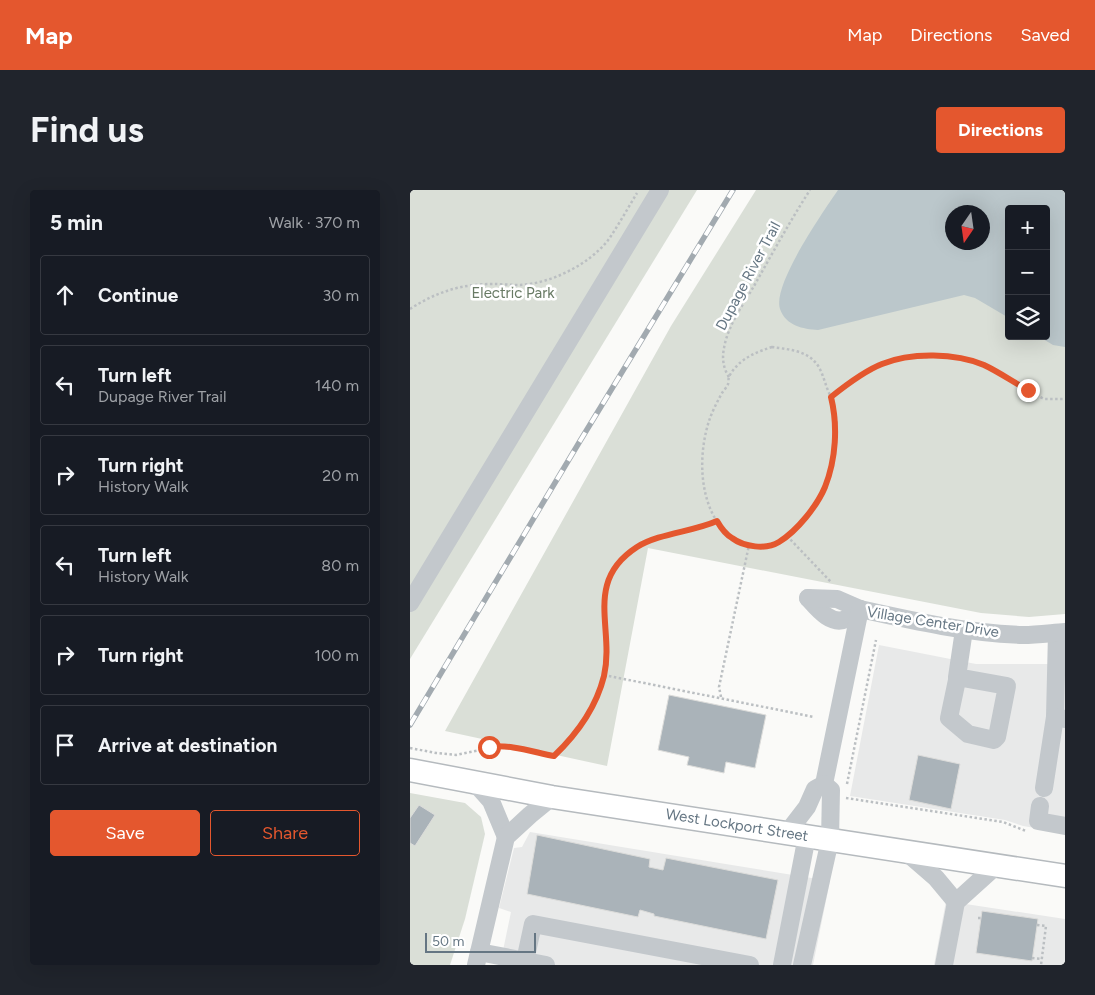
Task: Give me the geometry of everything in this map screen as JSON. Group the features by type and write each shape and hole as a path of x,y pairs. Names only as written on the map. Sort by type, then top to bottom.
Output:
{"main road":[{"name":"West Lockport Street","path":"410,770 552,797 1065,876"}],"street":[{"path":"410,603 660,190"},
{"name":"Village Center Drive","path":"797,835 815,789 824,784 860,609 964,630 1025,635 1061,632"},
{"path":"957,677 964,630"},
{"path":"1044,788 1060,718 1061,632"},
{"path":"475,783 491,801 506,838"},
{"name":"Village Center Drive","path":"802,965 830,840 830,790 824,784"},
{"path":"546,965 525,960 478,958 506,838 552,797"},
{"path":"1040,806 1038,822 1065,826"},
{"path":"782,965 797,835"},
{"path":"906,852 936,878 956,902"},
{"path":"944,965 956,902 997,865"},
{"path":"525,960 532,924 750,965"}],"path":[{"path":"410,309 433,296 458,286 478,284 519,285 553,279 585,262 608,240 640,190"},
{"name":"Dupage River Trail","path":"729,377 725,371 723,358 724,346 731,326 790,221 810,190"},
{"path":"772,348 788,349 800,352 814,361 831,397 836,418 832,463 825,487 811,512 778,543 763,546 749,545 732,539 723,531 709,504 704,484 702,462 709,421 718,400 728,384 729,377 740,363 756,352 772,348"},
{"path":"831,397 845,386 883,363 909,358 950,356 984,366 1044,399 1065,399"},
{"path":"410,748 456,755 500,746 554,756 571,740 582,724 592,706 604,675 606,658 603,603 608,582 618,564 639,546 664,536 701,528 717,521"},
{"path":"787,536 837,589"},
{"path":"721,697 719,686 749,545"},
{"path":"846,788 876,640"},
{"path":"604,675 814,717"},
{"path":"843,805 844,798 1003,822 1030,832"},
{"path":"1037,925 1046,926 1041,965"},
{"path":"1032,958 1042,959"}],"shaded area":[{"path":"838,190 1065,190 1065,347 1053,345 1045,340 1050,340 1050,205 1005,205 1005,316 975,298 964,295 818,330 796,326 783,315 780,309 780,298 791,267 811,231"},
{"path":"879,645 976,664 1065,664 1065,833 1023,826 1005,820 850,796"},
{"path":"530,832 830,881 813,965 500,965 511,912 499,908 514,848 522,847"},
{"path":"946,901 1065,919 1065,965 934,965"}],"green space":[{"name":"Electric Park","path":"410,190 697,190 410,659"},
{"path":"756,190 1065,190 1065,614 1029,617 981,613 648,548 607,766 445,731 671,326"},
{"path":"410,793 465,803 481,817 485,834 465,919 450,965 410,965"}],"building":[{"path":"669,695 766,715 755,768 726,762 724,773 687,765 689,757 658,750"},
{"path":"918,755 960,764 951,809 909,800"},
{"path":"419,805 435,815 415,846 410,843 410,818"},
{"path":"537,835 650,859 649,867 663,870 666,858 778,880 766,939 654,916 654,914 640,910 638,917 527,894"},
{"path":"982,911 1038,919 1032,961 976,953"}],"railway":[{"path":"410,725 733,190"}],"route":[{"path":"489,747 512,747 554,756 571,740 592,706 604,675 606,658 603,603 605,591 612,573 626,555 639,546 655,539 701,528 717,521 723,531 732,539 749,545 763,546 778,543 811,512 825,487 832,463 836,418 831,397 845,386 883,363 909,358 950,356 984,366 1028,390"}]}
